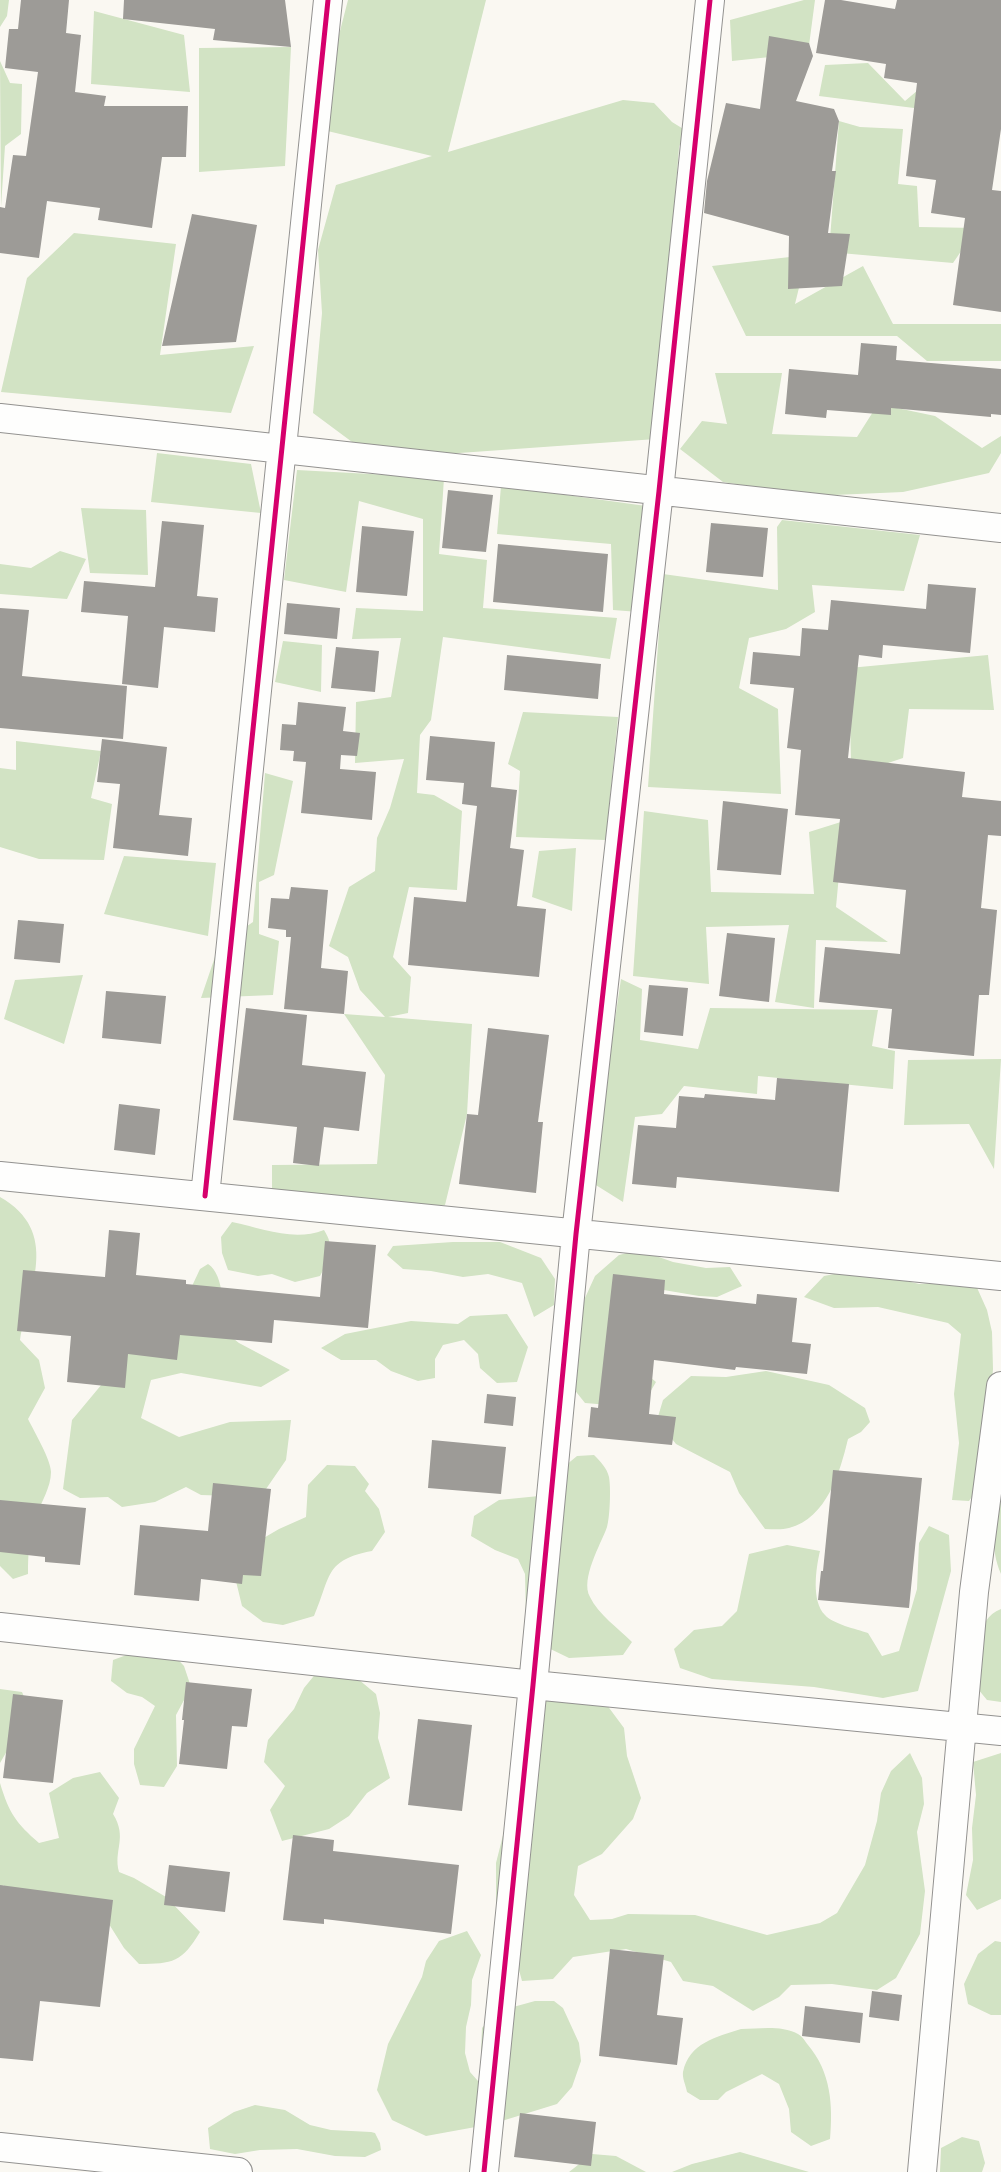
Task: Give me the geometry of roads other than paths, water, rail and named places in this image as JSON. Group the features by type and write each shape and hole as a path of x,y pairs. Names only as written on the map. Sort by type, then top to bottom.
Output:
{"street":[{"path":"205,1196 328,0"},
{"path":"484,2172 534,1685 576,1234 659,491 710,0"},
{"path":"0,418 1001,528"},
{"path":"0,1176 1001,1276"},
{"path":"922,2172 974,1592 1001,1386"},
{"path":"0,1627 534,1685 1001,1731"},
{"path":"0,2146 238,2172"}]}
